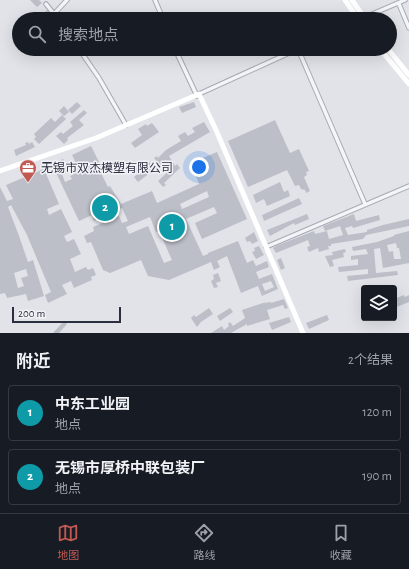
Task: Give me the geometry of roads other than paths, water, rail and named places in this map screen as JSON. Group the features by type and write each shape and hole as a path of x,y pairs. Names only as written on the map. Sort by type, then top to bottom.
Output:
{"street":[{"path":"56,12 67,0"},
{"path":"155,0 160,12"},
{"path":"345,0 356,12"},
{"path":"352,0 358,12"},
{"path":"379,12 405,0"},
{"path":"46,4 52,12"},
{"path":"399,4 409,28"},
{"path":"84,56 99,78 126,125"},
{"path":"178,56 216,130 303,333"},
{"path":"0,171 126,125 198,95 283,56"},
{"path":"301,56 365,204"},
{"path":"386,56 409,84"},
{"path":"394,56 409,75"},
{"path":"266,248 409,186"}],"place":[{"name":"无锡市双杰模塑有限公司","path":"28,183"},
{"name":"无锡市厚桥中联包装厂","path":"105,208"},
{"name":"中东工业园","path":"172,227"}]}
